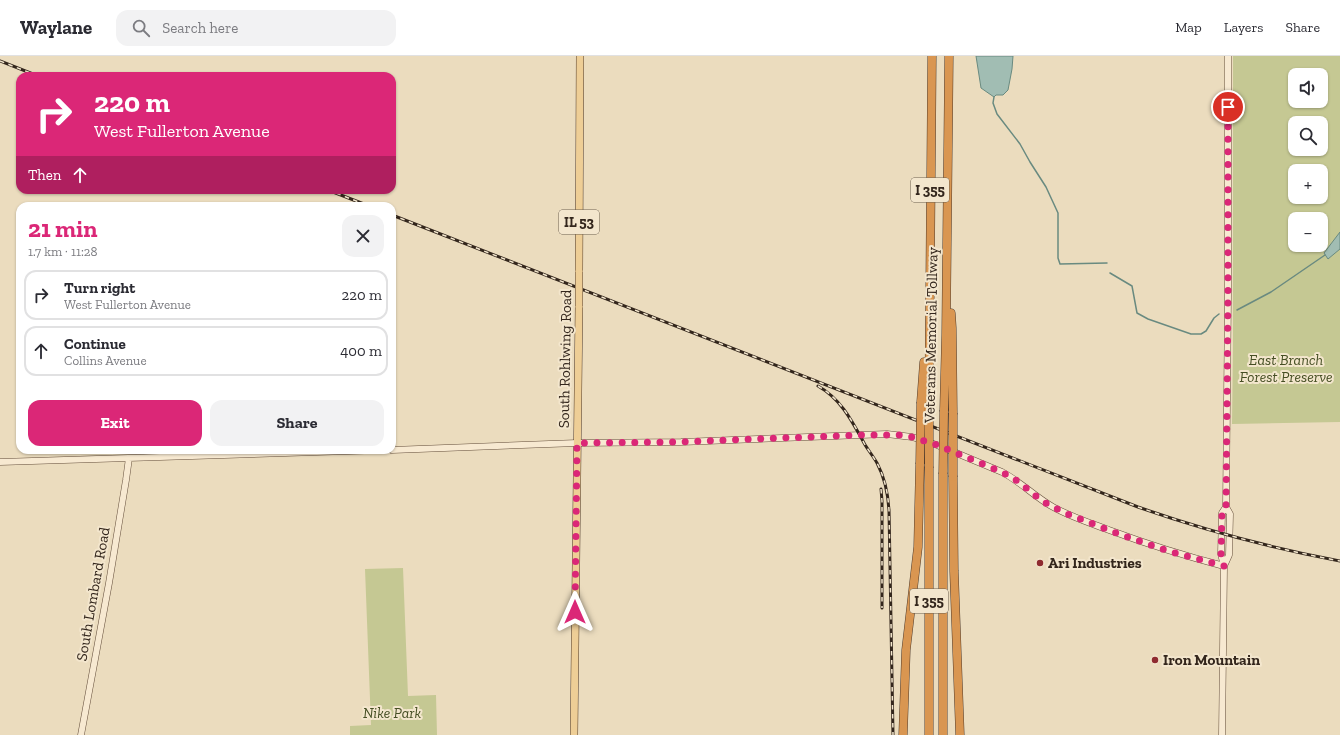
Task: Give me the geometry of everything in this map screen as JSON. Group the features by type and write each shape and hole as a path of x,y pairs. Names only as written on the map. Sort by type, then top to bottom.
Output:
{"highway":[{"name":"Veterans Memorial Tollway","path":"929,735 929,468 925,403 929,324 932,56"},
{"name":"Veterans Memorial Tollway","path":"944,735 943,474 949,56"},
{"path":"947,262 952,328 954,571 960,735"},
{"path":"903,735 906,650 918,547 920,464 925,403"}],"main road":[{"name":"South Rohlwing Road","path":"574,735 579,306 580,56"}],"street":[{"path":"1222,735 1224,566 1229,555 1230,514 1226,507 1228,56"},
{"path":"396,450 577,443 681,442 887,434 912,437 937,445 1002,472 1052,507 1088,522 1171,552 1224,566"},
{"path":"0,462 254,454"},
{"name":"South Lombard Road","path":"81,735 109,583 129,458"}],"green space":[{"name":"East Branch Forest Preserve","path":"1233,56 1340,56 1340,422 1232,424"},
{"name":"Nike Park","path":"403,568 408,696 436,695 437,735 350,735 350,726 371,725 365,569"}],"water":[{"path":"976,56 1013,56 1008,90 1003,95 996,95 994,97 981,88"},
{"path":"1340,232 1340,249 1328,259 1324,253 1328,252 1328,248"}],"waterway":[{"path":"994,97 993,103 997,114 1020,144 1046,187 1058,213 1058,258 1060,264 1107,263"},
{"path":"1237,310 1271,292 1325,255"},
{"path":"1110,273 1132,286 1137,313 1148,319 1191,334 1201,334 1206,331 1214,318 1219,314"}],"railway":[{"path":"0,61 28,72"},
{"path":"338,194 359,202"},
{"path":"396,217 1138,507 1238,538 1340,561"},
{"path":"818,386 833,397 845,411 877,463 886,486 889,510 893,735"},
{"path":"881,489 882,608"}],"place":[{"name":"Ari Industries","path":"1040,563"},
{"name":"Iron Mountain","path":"1155,660"}],"route":[{"path":"575,612 577,443 681,442 887,434 912,437 937,445 1002,472 1019,482 1042,501 1065,513 1171,552 1224,566 1221,554 1222,513 1226,507 1228,425 1228,107"}]}
